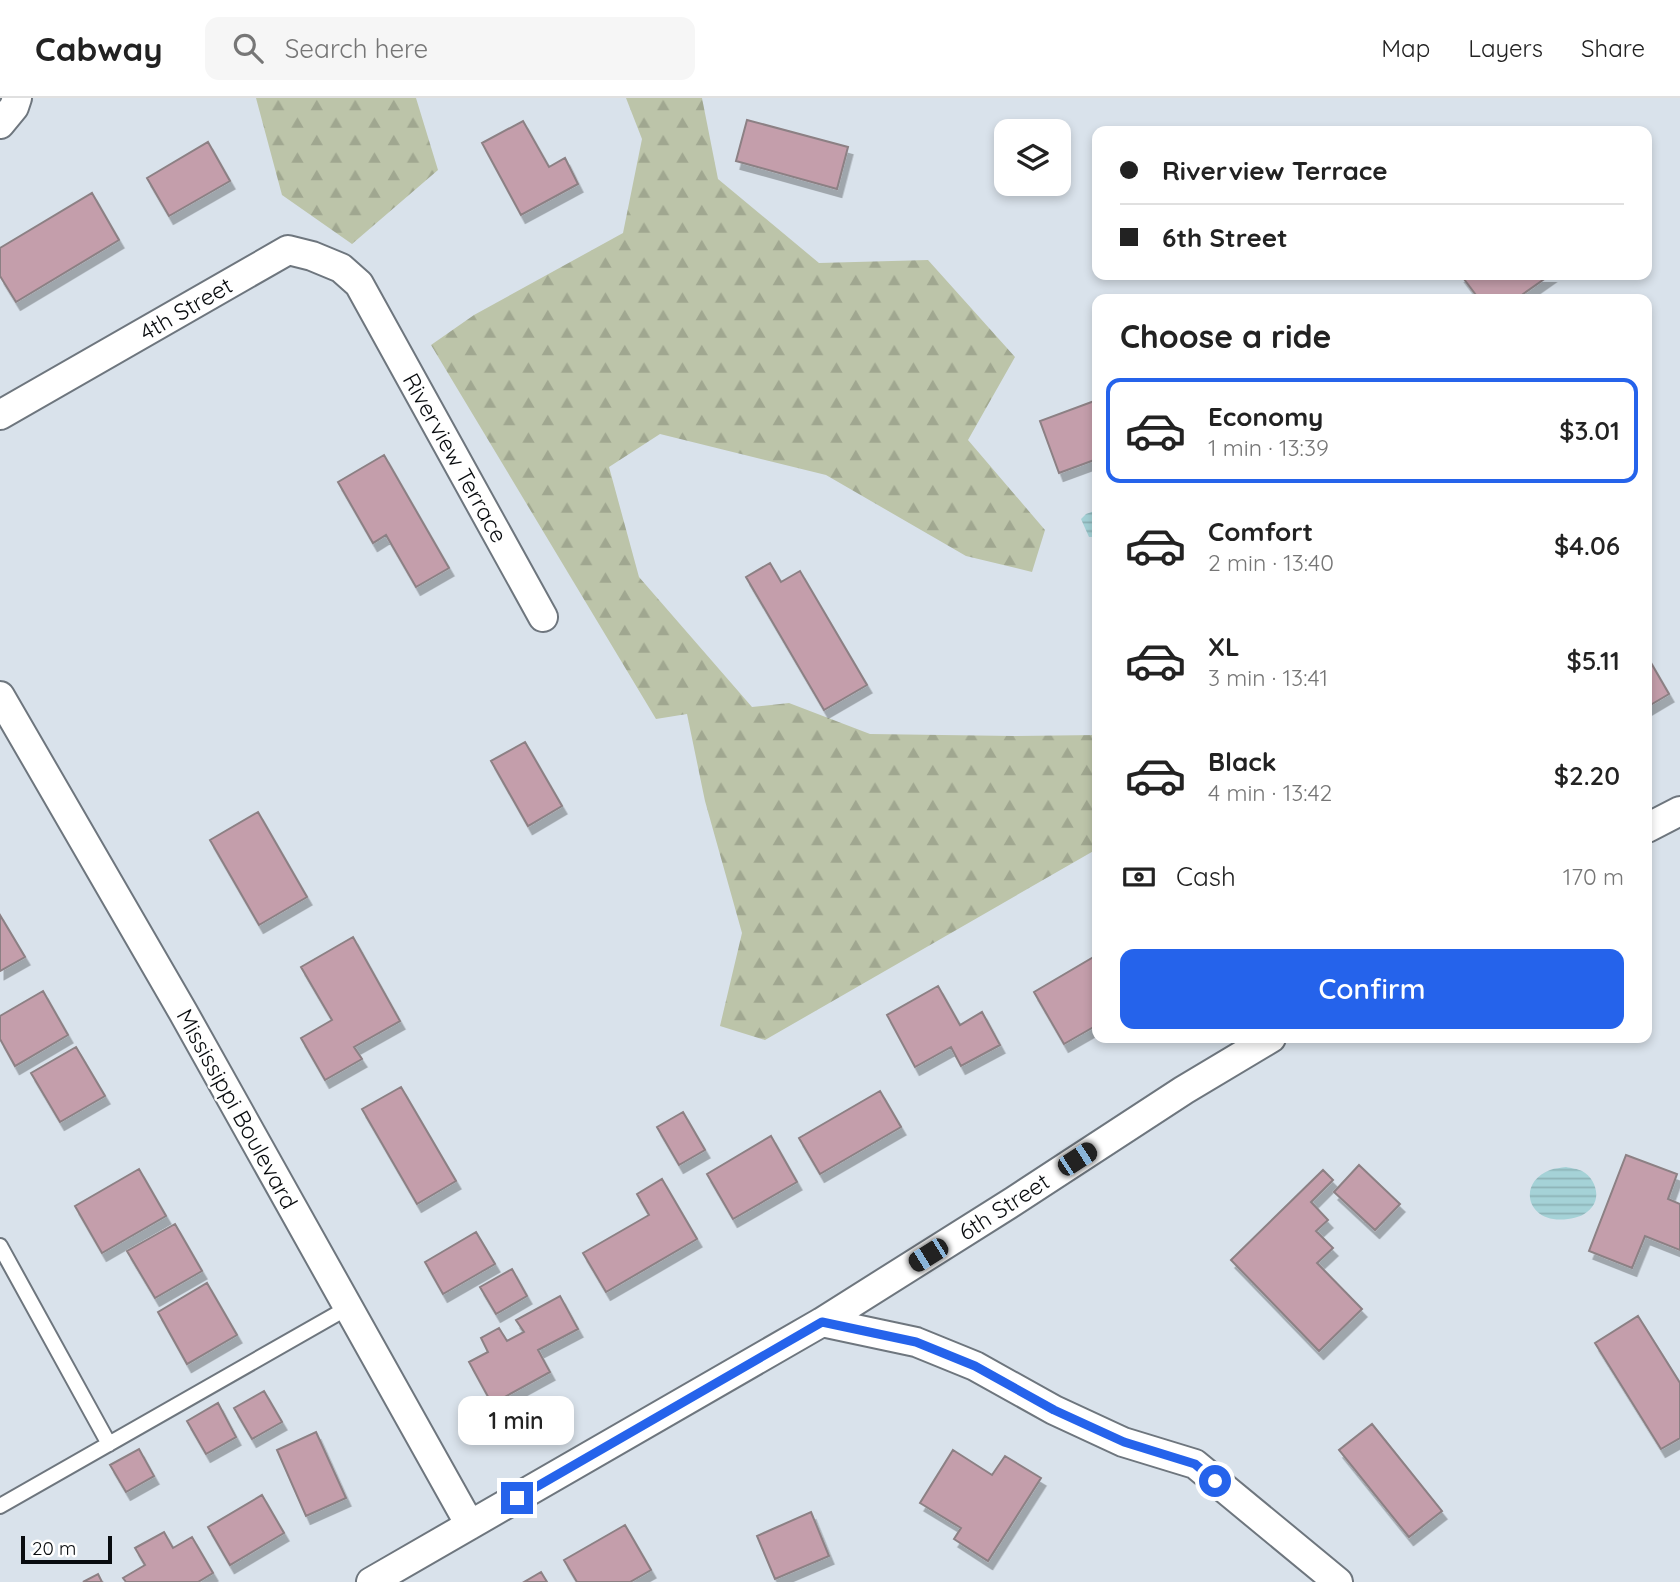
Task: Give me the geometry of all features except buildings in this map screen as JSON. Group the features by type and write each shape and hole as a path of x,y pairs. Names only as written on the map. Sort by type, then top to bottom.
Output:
{"street":[{"path":"0,124 17,98"},
{"name":"4th Street","path":"0,415 288,250 341,268 359,284 366,299"},
{"name":"Riverview Terrace","path":"366,299 543,617"},
{"name":"Mississippi Boulevard","path":"0,696 176,1000 470,1525"},
{"path":"1652,825 1680,811"},
{"name":"6th Street","path":"371,1582 822,1322 1184,1090 1263,1043"},
{"path":"822,1322 916,1342 975,1366 1054,1410 1124,1442 1195,1464 1338,1582"}],"lane":[{"path":"0,1246 110,1444"},
{"path":"0,1506 349,1307"}],"green space":[{"path":"256,98 416,98 438,170 352,244 282,195"},
{"path":"626,98 702,98 718,179 819,263 928,260 1015,357 968,440 1045,530 1032,572 966,556 826,475 660,434 609,467 639,577 752,707 789,703 870,734 1092,735 1092,852 765,1040 720,1026 742,933 705,801 687,714 656,719 431,345 474,315 623,233 642,139"}],"water":[{"path":"1092,512 1092,537 1089,537 1081,519"},
{"path":"1566,1167 1587,1174 1595,1188 1595,1203 1587,1212 1575,1218 1554,1219 1543,1216 1535,1210 1531,1202 1533,1184 1539,1176 1550,1170"}],"route":[{"path":"517,1498 822,1322 916,1342 975,1366 1054,1410 1124,1442 1195,1464 1215,1481"}]}
